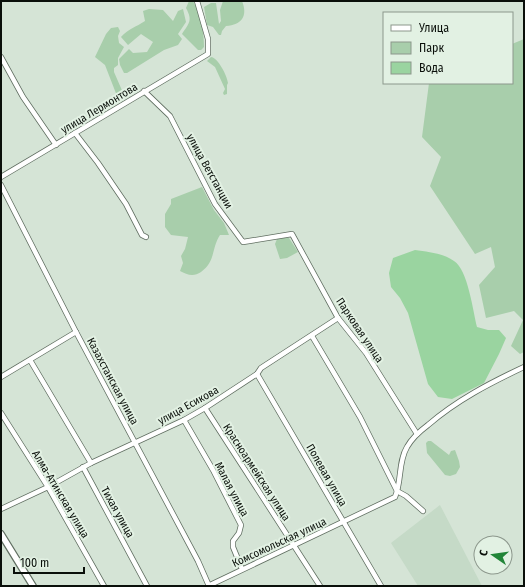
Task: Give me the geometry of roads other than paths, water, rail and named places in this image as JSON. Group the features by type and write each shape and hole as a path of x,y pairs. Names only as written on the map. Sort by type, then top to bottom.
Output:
{"street":[{"name":"улица Лермонтова","path":"1,177 208,54 208,39 197,1"},
{"path":"1,57 23,97 56,145"},
{"name":"улица Ветстанции","path":"144,91 170,116 215,204 244,242 292,234"},
{"path":"75,133 126,204 142,235 146,237"},
{"name":"Казахстанская улица","path":"1,185 76,332 198,561 209,586"},
{"name":"Парковая улица","path":"292,234 338,318 366,353 417,434"},
{"name":"улица Есикова","path":"1,509 48,487 91,463 184,420 257,374 261,368 338,318"},
{"path":"1,377 76,332"},
{"path":"312,336 348,397 397,491 406,496 423,511"},
{"path":"30,360 91,463"},
{"path":"397,491 401,463 406,447 417,434 446,410 483,387 524,367"},
{"name":"Полевая улица","path":"257,374 381,586"},
{"name":"Красноармейская улица","path":"205,408 320,586"},
{"name":"Алма-Атинская улица","path":"1,413 48,487 104,586"},
{"name":"Малая улица","path":"184,420 213,470 241,525 233,547 242,569"},
{"name":"Тихая улица","path":"84,467 147,586"},
{"name":"Комсомольская улица","path":"209,586 395,496 397,491"},
{"path":"1,534 33,586"}],"water":[{"path":"415,250 430,252 450,258 454,261 463,273 472,301 477,327 488,330 499,330 506,338 484,383 452,399 438,397 428,384 408,313 400,298 391,287 389,273 393,258"}]}
